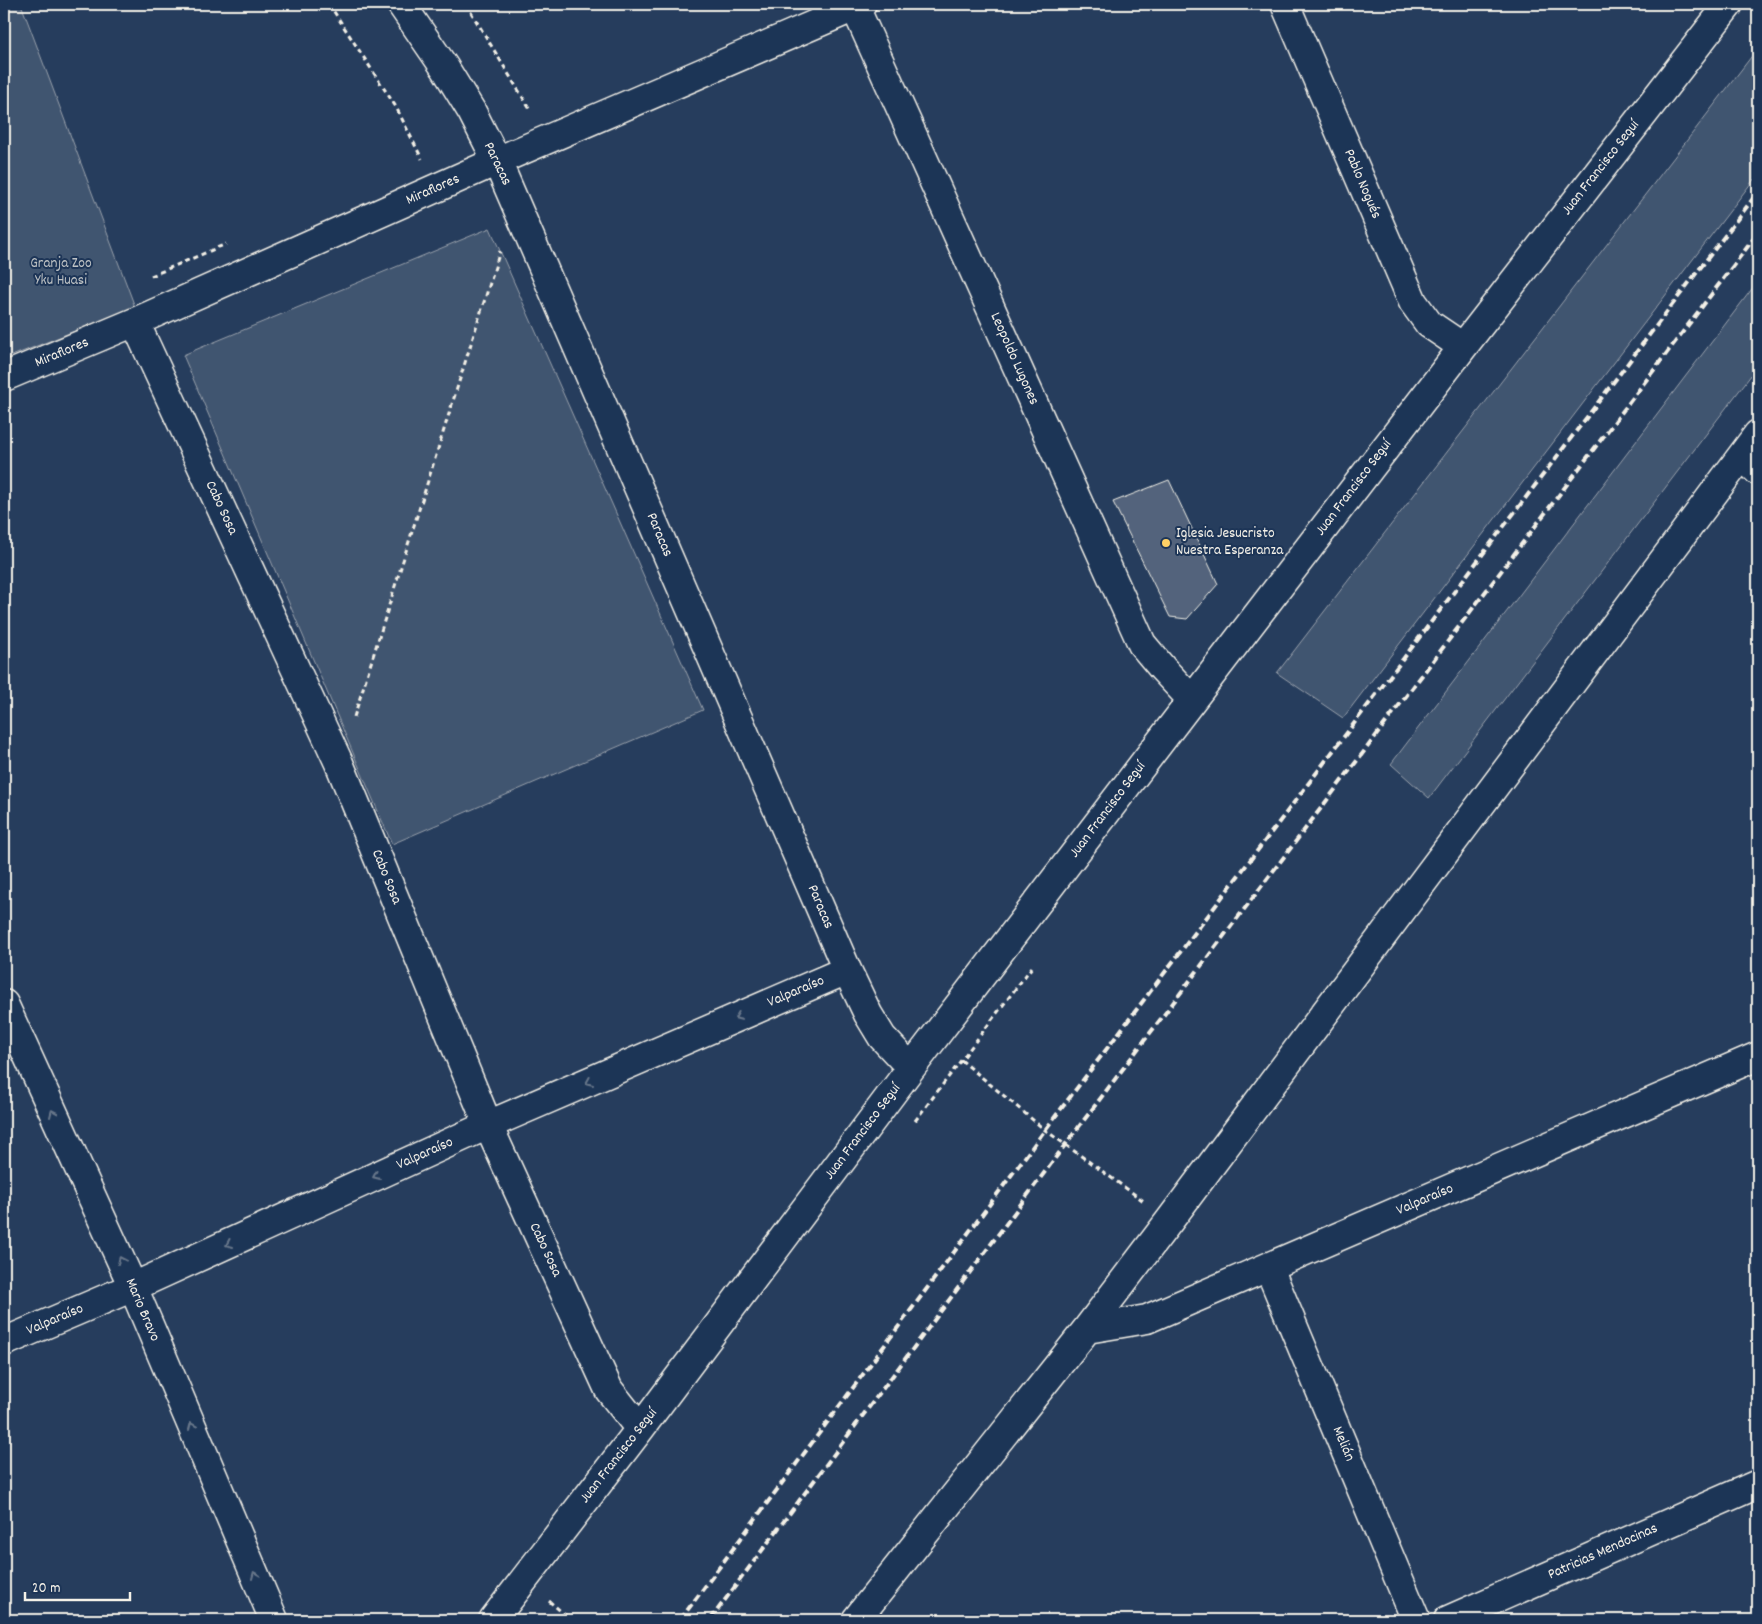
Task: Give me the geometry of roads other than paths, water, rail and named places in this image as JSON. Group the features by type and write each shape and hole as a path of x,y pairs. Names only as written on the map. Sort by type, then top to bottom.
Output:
{"street":[{"name":"Paracas","path":"401,4 459,90 497,161 847,970 868,1014 882,1037 911,1068"},
{"name":"Pablo Nogués","path":"1285,4 1413,302 1430,324 1462,347"},
{"name":"Juan Francisco Seguí","path":"493,1620 1192,700 1462,347 1729,4"},
{"name":"Miraflores","path":"4,377 135,322 497,161 858,5"},
{"name":"Leopoldo Lugones","path":"858,5 1142,644 1192,700"},
{"name":"Cabo Sosa","path":"135,322 339,763 488,1125 609,1390 640,1429"},
{"path":"856,1620 1087,1329 1750,464 1758,434"},
{"name":"Valparaíso","path":"4,1342 133,1287 488,1125 847,970"},
{"name":"Mario Bravo","path":"4,1004 133,1287 274,1620"},
{"name":"Valparaíso","path":"1087,1329 1147,1319 1758,1056"},
{"name":"Melián","path":"1269,1268 1416,1620"},
{"name":"Patricias Mendocinas","path":"1448,1620 1758,1484"}],"railway":[{"path":"680,1620 1045,1130 1758,192"},
{"path":"710,1620 1065,1145 1758,233"}],"place":[{"name":"Iglesia Jesucristo Nuestra Esperanza","path":"1166,543"}],"park label":[{"name":"Granja Zoo Yku Huasi","path":"61,272"}]}
